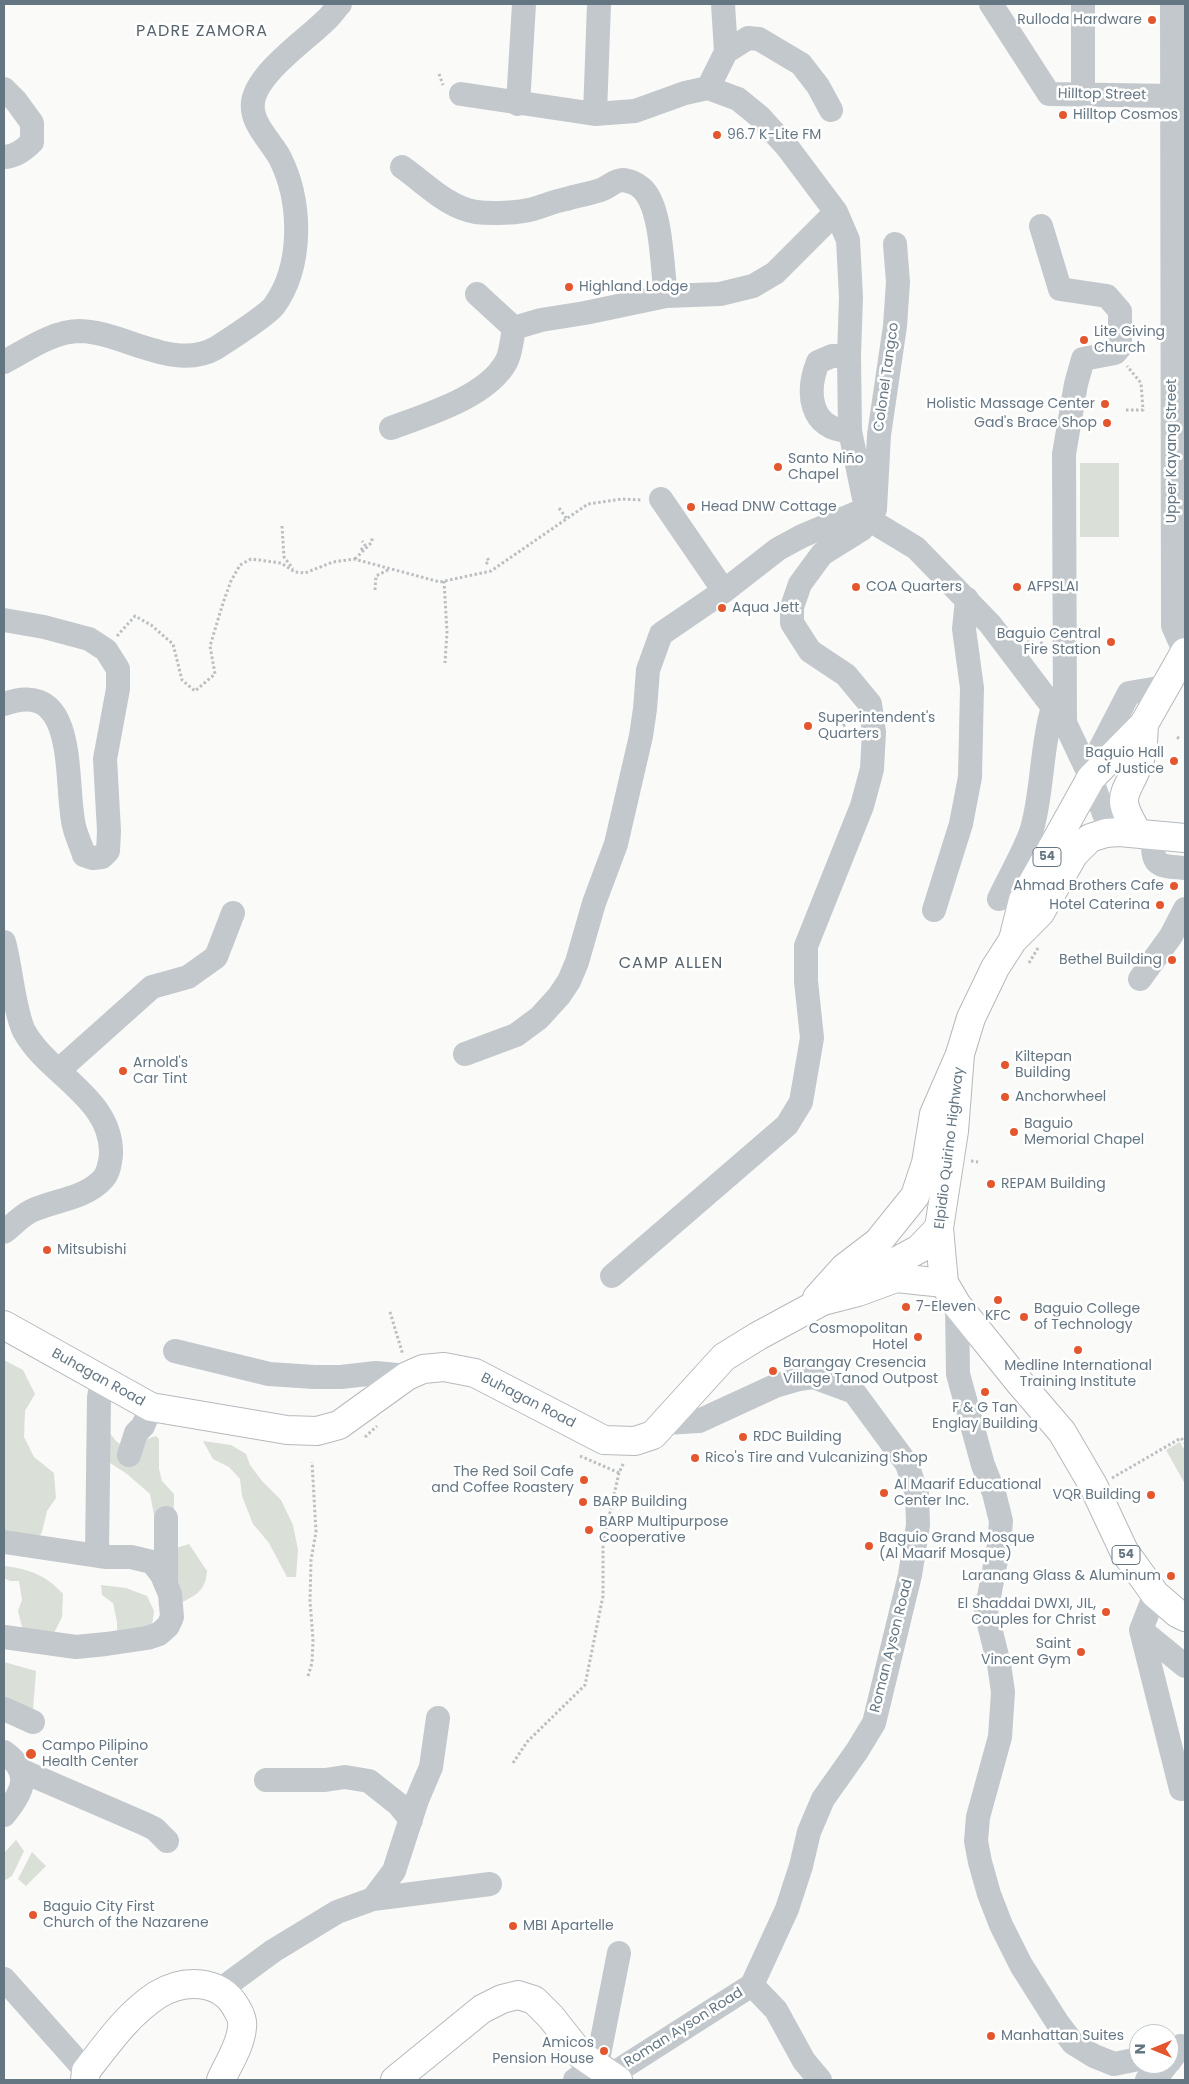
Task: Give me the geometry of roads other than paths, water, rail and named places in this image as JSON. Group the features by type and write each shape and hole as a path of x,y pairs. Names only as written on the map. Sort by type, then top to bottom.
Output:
{"main road":[{"name":"54","path":"1091,778 1144,724 1185,653"},
{"path":"1137,833 1123,804 1125,789 1140,759 1144,724"},
{"name":"Elpidio Quirino Highway","path":"1013,940 1023,900 1091,778"},
{"name":"Elpidio Quirino Highway","path":"951,1294 939,1228 954,1131 960,1054 971,1018 995,968 1013,940 1040,913 1074,854 1090,838 1106,833 1137,833 1185,838"},
{"name":"Buhagan Road","path":"815,1306 844,1268 878,1242 915,1196 926,1163 934,1114 960,1054"},
{"name":"Buhagan Road","path":"4,1326 151,1407 287,1430 317,1431 340,1425 408,1367 423,1369 444,1367 475,1373 604,1440 635,1441 653,1435 696,1386 724,1358 758,1336 919,1249 939,1228"},
{"path":"815,1306 896,1278 951,1294"},
{"name":"54","path":"951,1294 1020,1383 1062,1432 1093,1485 1124,1551 1155,1594 1177,1613 1185,1617"},
{"path":"85,2075 123,2023 158,1995 184,1984 209,1985 220,1990 233,2001 240,2014 243,2026 238,2043 221,2080"},
{"path":"395,2080 482,2009 502,1999 518,1995 534,2000 551,2017 580,2055 609,2073"}],"street":[{"path":"4,362 53,336 79,331 99,334 177,356 193,355 214,349 273,308 289,281 295,246 293,196 289,176 278,154 254,118 253,101 262,82 275,67 290,51 326,21 340,4"},
{"path":"518,104 524,4"},
{"path":"594,114 599,4"},
{"path":"708,88 726,52 724,4"},
{"name":"Hilltop Street","path":"991,4 1049,94 1172,96"},
{"path":"1083,4 1083,94"},
{"name":"Upper Kayang Street","path":"1172,4 1172,96 1178,126 1173,626 1185,653"},
{"path":"726,52 748,38 759,39 773,46 801,64 818,86 831,110"},
{"path":"461,94 594,114 634,111 685,93 708,88 738,99 760,117 788,148 836,212 848,240 851,297 849,356 850,431 868,517 916,548 990,624 1059,715 1091,778 1104,814 1137,833 1157,862 1163,866 1185,868"},
{"path":"4,89 16,101 32,124 32,142 23,151 9,157 4,157"},
{"path":"402,167 455,205 476,212 532,210 548,203 603,189 613,182 622,180 632,182 642,188 651,203 660,238 666,296"},
{"path":"514,328 540,320 585,313 666,296 720,294 753,286 775,273 836,212"},
{"path":"999,899 1032,829 1044,764 1047,727 1059,715 1064,454 1076,384 1083,359 1115,353 1120,347 1120,311 1107,296 1060,290 1041,226"},
{"name":"Colonel Tangco","path":"868,517 895,326 898,282 895,244"},
{"path":"477,294 514,328"},
{"path":"391,428 451,406 487,384 507,362 514,328"},
{"path":"849,356 832,356 818,362 812,377 812,393 814,409 822,420 841,431 850,431"},
{"path":"661,499 724,591"},
{"path":"465,1054 516,1035 539,1018 559,996 577,962 594,903 616,844 645,709 648,670 660,634 724,591 778,549 802,536 868,517"},
{"path":"612,1276 787,1125 801,1102 812,1038 806,981 806,946 862,806 872,769 874,732 870,704 846,675 810,651 792,623 792,607 800,584 822,554 868,517"},
{"path":"934,910 961,824 970,777 972,688 964,629 967,599"},
{"path":"4,620 44,627 89,639 106,650 118,668 118,689 105,759 109,831 108,851 102,857 93,858 84,855 74,825 66,742 60,722 46,706 32,699 4,704"},
{"path":"1091,778 1098,753 1129,693 1165,687"},
{"path":"1140,980 1171,936 1185,910"},
{"path":"59,1070 152,987 188,977 216,957 233,913"},
{"path":"4,942 23,1029 33,1045 95,1107 105,1124 111,1145 110,1166 103,1179 85,1192 30,1212 4,1232"},
{"path":"951,1294 958,1374 1001,1522 999,1545 986,1612 999,1664 1003,1692 1000,1737 978,1817 976,1841 980,1862 998,1918 1021,1965 1057,2022 1073,2043 1094,2056 1114,2064 1129,2061"},
{"path":"175,1350 270,1374 341,1377 408,1367"},
{"name":"Roman Ayson Road","path":"575,2080 609,2073 752,1986 787,1908 801,1866 809,1832 823,1799 874,1723 910,1575 918,1525 917,1494 907,1464 854,1392 813,1377 799,1379 775,1386 699,1421 664,1423"},
{"path":"97,1555 99,1398 102,1380"},
{"path":"129,1455 136,1433 144,1423 151,1407"},
{"path":"166,1518 166,1583"},
{"path":"4,1542 97,1555 131,1557 152,1562 166,1583 170,1594 172,1617 168,1626 159,1634 147,1638 76,1647 4,1637"},
{"path":"1155,1594 1141,1630 1181,1790"},
{"path":"1141,1630 1185,1666 1182,1675 1185,1685"},
{"path":"4,1709 33,1722"},
{"path":"373,1899 394,1871 431,1767 438,1718"},
{"path":"4,1752 14,1759 23,1781 22,1791 4,1815"},
{"path":"20,1770 145,1824 155,1829 167,1841"},
{"path":"266,1780 326,1780 345,1777 369,1781 398,1804 411,1820"},
{"path":"220,1990 273,1951 337,1912 373,1899 490,1884"},
{"path":"609,2073 619,1953"},
{"path":"4,1979 85,2075"},
{"path":"752,1986 776,2010 804,2061 820,2080"}],"place":[{"name":"Rulloda Hardware","path":"1152,20"},
{"name":"Hilltop Cosmos","path":"1063,115"},
{"name":"96.7 K-Lite FM","path":"717,135"},
{"name":"Highland Lodge","path":"569,287"},
{"name":"Lite Giving Church","path":"1084,340"},
{"name":"Holistic Massage Center","path":"1105,404"},
{"name":"Gad's Brace Shop","path":"1107,423"},
{"name":"Santo Niño Chapel","path":"778,467"},
{"name":"Head DNW Cottage","path":"691,507"},
{"name":"COA Quarters","path":"856,587"},
{"name":"AFPSLAI","path":"1017,587"},
{"name":"Aqua Jett","path":"722,608"},
{"name":"Baguio Central Fire Station","path":"1111,642"},
{"name":"Superintendent's Quarters","path":"808,726"},
{"name":"Baguio Hall of Justice","path":"1174,761"},
{"name":"Ahmad Brothers Cafe","path":"1174,886"},
{"name":"Hotel Caterina","path":"1160,905"},
{"name":"Bethel Building","path":"1172,960"},
{"name":"Kiltepan Building","path":"1005,1065"},
{"name":"Arnold's Car Tint","path":"123,1071"},
{"name":"Anchorwheel","path":"1005,1097"},
{"name":"Baguio Memorial Chapel","path":"1014,1132"},
{"name":"REPAM Building","path":"991,1184"},
{"name":"Mitsubishi","path":"47,1250"},
{"name":"KFC","path":"998,1300"},
{"name":"7-Eleven","path":"906,1307"},
{"name":"Baguio College of Technology","path":"1024,1317"},
{"name":"Cosmopolitan Hotel","path":"918,1337"},
{"name":"Medline International Training Institute","path":"1078,1350"},
{"name":"Barangay Cresencia Village Tanod Outpost","path":"773,1371"},
{"name":"F & G Tan Englay Building","path":"985,1392"},
{"name":"RDC Building","path":"743,1437"},
{"name":"Rico's Tire and Vulcanizing Shop","path":"695,1458"},
{"name":"The Red Soil Cafe and Coffee Roastery","path":"584,1480"},
{"name":"Al Maarif Educational Center Inc.","path":"884,1493"},
{"name":"VQR Building","path":"1151,1495"},
{"name":"BARP Building","path":"583,1502"},
{"name":"BARP Multipurpose Cooperative","path":"589,1530"},
{"name":"Baguio Grand Mosque (Al Maarif Mosque)","path":"869,1546"},
{"name":"Laranang Glass & Aluminum","path":"1171,1576"},
{"name":"El Shaddai DWXI, JIL, Couples for Christ","path":"1106,1612"},
{"name":"Saint Vincent Gym","path":"1081,1652"},
{"name":"Campo Pilipino Health Center","path":"31,1754"},
{"name":"Baguio City First Church of the Nazarene","path":"33,1915"},
{"name":"MBI Apartelle","path":"513,1926"},
{"name":"Manhattan Suites","path":"991,2036"},
{"name":"Amicos Pension House","path":"604,2051"}],"district":[{"name":"PADRE ZAMORA","path":"202,32"},
{"name":"CAMP ALLEN","path":"671,964"}]}
